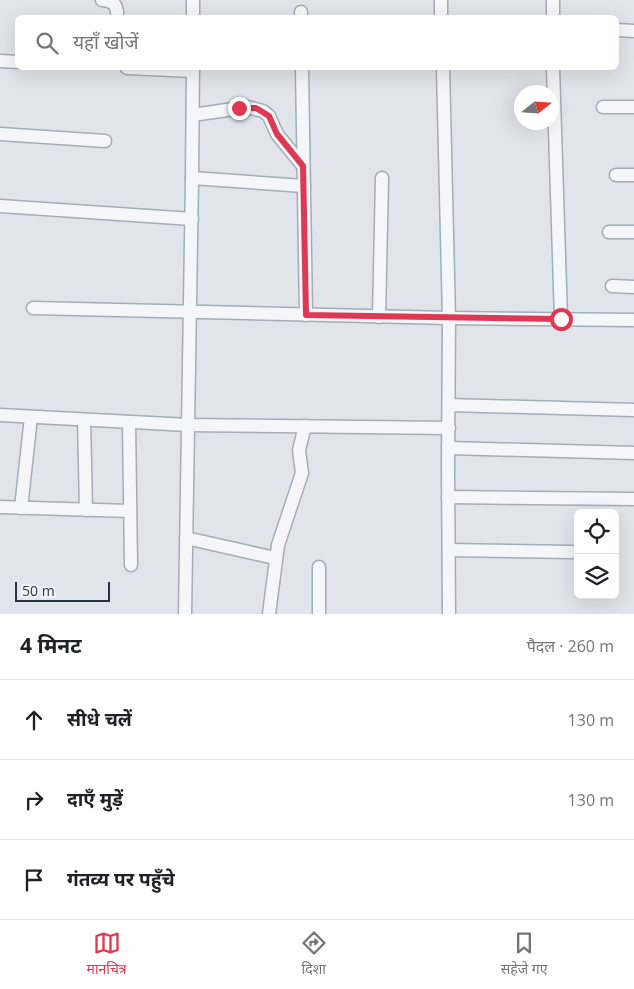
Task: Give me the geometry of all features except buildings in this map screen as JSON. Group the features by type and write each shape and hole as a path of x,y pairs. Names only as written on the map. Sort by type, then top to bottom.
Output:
{"street":[{"path":"102,0 110,1 115,5 117,15"},
{"path":"193,0 193,15"},
{"path":"441,0 441,15"},
{"path":"553,0 553,15"},
{"path":"619,30 634,31"},
{"path":"0,61 15,62"},
{"path":"184,614 193,70"},
{"path":"302,70 306,315"},
{"path":"443,70 450,318 448,428 449,614"},
{"path":"553,70 561,319"},
{"path":"192,115 247,107 263,111 269,116 277,134 303,166"},
{"path":"603,107 634,107"},
{"path":"0,134 104,141"},
{"path":"616,175 634,175"},
{"path":"192,178 304,186"},
{"path":"378,317 382,178"},
{"path":"0,206 192,219"},
{"path":"608,232 634,232"},
{"path":"612,286 634,287"},
{"path":"32,308 378,317 634,320"},
{"path":"449,405 634,410"},
{"path":"0,416 188,425 448,428"},
{"path":"21,508 31,417"},
{"path":"84,420 86,510"},
{"path":"129,422 130,565"},
{"path":"269,614 278,545 302,473 299,450 305,426"},
{"path":"448,448 634,453"},
{"path":"448,497 634,499"},
{"path":"0,507 130,511"},
{"path":"186,538 275,558"},
{"path":"449,550 572,552"},
{"path":"319,567 319,614"}],"route":[{"path":"239,108 256,108 269,116 277,134 303,166 306,315 561,319"}]}
